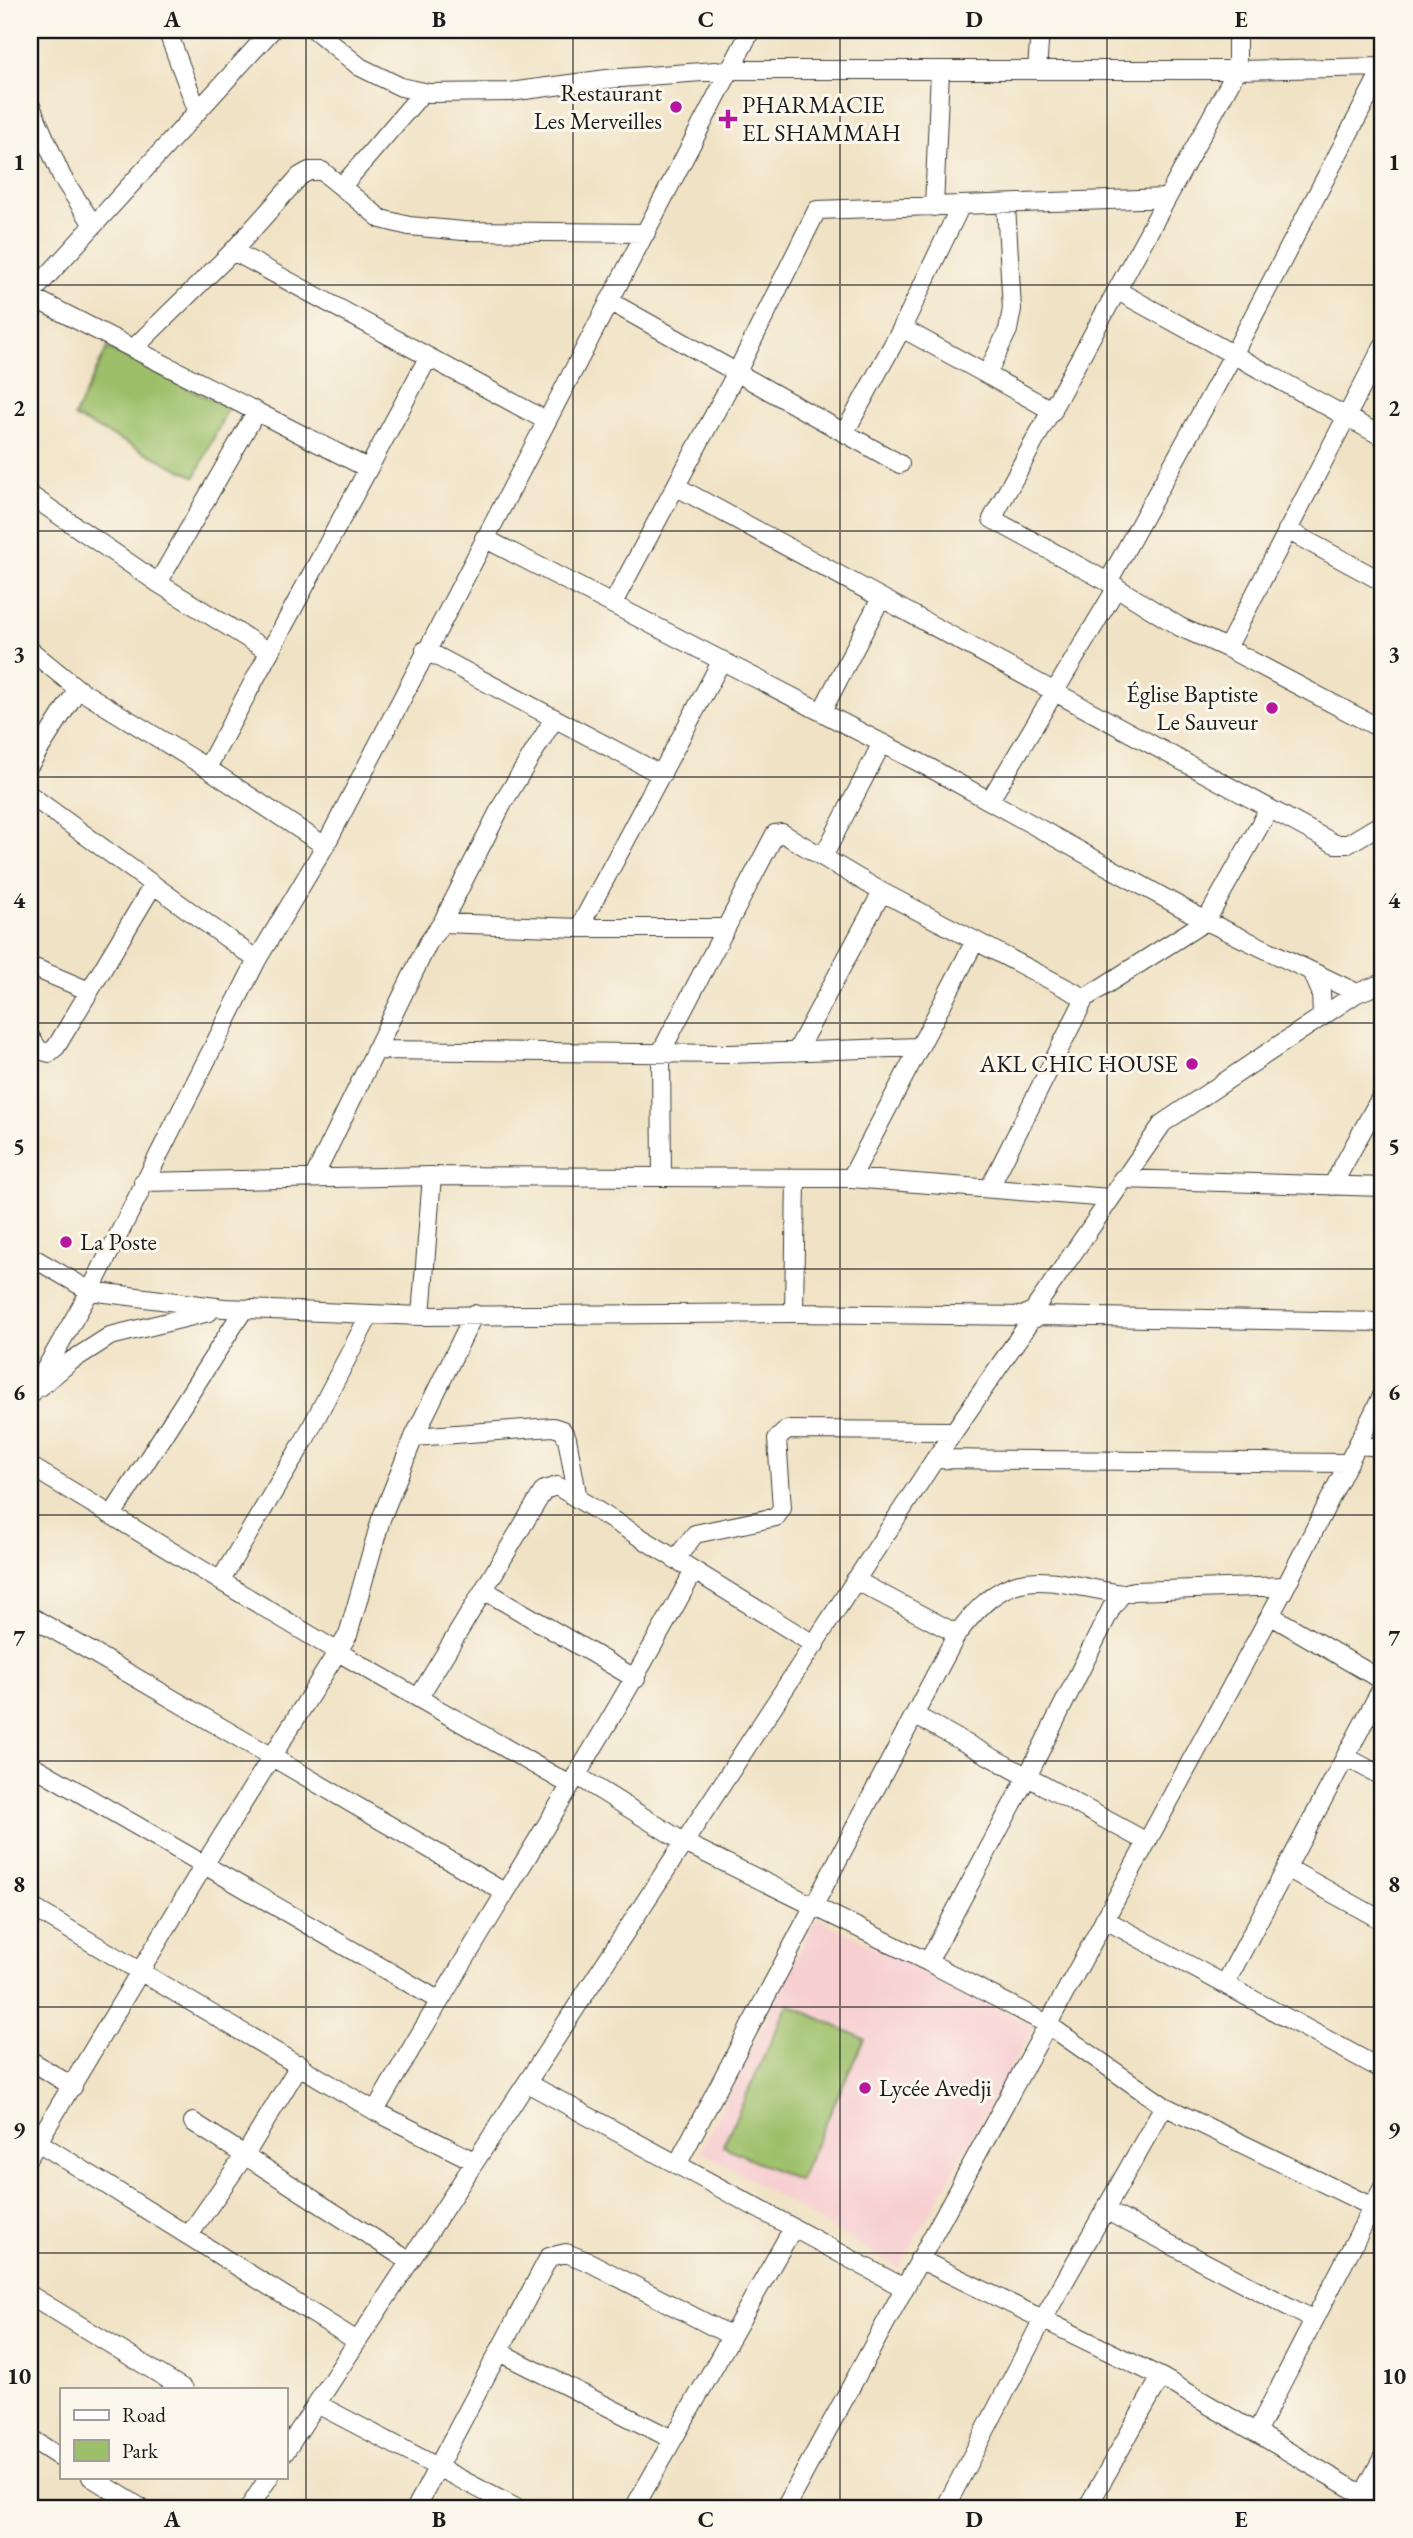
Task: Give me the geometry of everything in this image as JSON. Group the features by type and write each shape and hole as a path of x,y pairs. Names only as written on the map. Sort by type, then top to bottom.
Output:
{"street":[{"path":"167,30 197,110"},
{"path":"272,30 92,223 30,295 367,468"},
{"path":"315,30 360,67 401,87 423,92 510,92 607,79 729,70 1237,70 1383,67 1056,692 990,800"},
{"path":"30,1396 90,1291 143,1181 257,960 325,846 545,420 751,30"},
{"path":"1037,69 1040,30"},
{"path":"1237,30 1237,70 992,519 1113,585 1180,627 1227,648 1383,730"},
{"path":"934,207 940,70"},
{"path":"343,185 423,92"},
{"path":"30,104 62,177 92,223"},
{"path":"134,348 233,251 300,176 309,171 322,171 343,185 381,219 409,226 463,231 646,233"},
{"path":"613,603 737,372 817,210 1167,198"},
{"path":"987,374 1008,330 1012,309 1006,205"},
{"path":"845,432 902,328 960,207"},
{"path":"233,251 545,420"},
{"path":"1118,291 1383,437"},
{"path":"609,301 900,464"},
{"path":"902,328 1053,411"},
{"path":"1227,648 1383,346"},
{"path":"207,768 428,358"},
{"path":"158,583 256,412"},
{"path":"677,487 1339,846 1348,844 1383,823"},
{"path":"30,495 158,583 268,651"},
{"path":"1287,530 1383,582"},
{"path":"484,538 990,800 1206,921 1357,993"},
{"path":"822,711 881,598"},
{"path":"30,650 78,689 207,768 325,846"},
{"path":"425,650 662,775"},
{"path":"579,929 722,660"},
{"path":"30,764 78,689"},
{"path":"314,1177 428,943 442,923 509,792 554,719"},
{"path":"823,857 882,743"},
{"path":"30,795 257,960"},
{"path":"990,1187 1085,998 1206,921 1269,809"},
{"path":"662,1175 661,1052 769,838 775,834 782,833 882,892 1085,998"},
{"path":"33,1047 49,1053 55,1046 153,885"},
{"path":"796,1052 882,892"},
{"path":"442,923 579,929 724,928"},
{"path":"852,1178 975,941"},
{"path":"30,967 89,991"},
{"path":"1313,974 1321,992 1322,1017"},
{"path":"287,2449 855,1580 1122,1179 1171,1116 1357,993 1383,983"},
{"path":"375,1050 796,1052 918,1047"},
{"path":"1332,1186 1383,1093"},
{"path":"143,1181 662,1175 852,1178 1110,1198"},
{"path":"421,1316 432,1176"},
{"path":"794,1313 796,1178"},
{"path":"1122,1179 1383,1186"},
{"path":"30,1256 90,1291 244,1309 421,1316 794,1313 1383,1322"},
{"path":"30,1396 71,1361 110,1336 224,1308"},
{"path":"111,1516 244,1309"},
{"path":"220,1581 304,1441 370,1314"},
{"path":"357,2341 189,2235 34,2148 204,1865 348,1635 381,1519 414,1437 474,1314"},
{"path":"785,2508 1286,1586 1383,1394"},
{"path":"414,1437 553,1427 562,1430 578,1499"},
{"path":"676,1560 695,1534 759,1523 776,1517 782,1508 777,1439 780,1433 787,1430 954,1431"},
{"path":"1357,1445 1383,1447"},
{"path":"935,1459 1349,1463"},
{"path":"30,1466 338,1652 419,1697 685,1843 928,1962 1047,2024 1164,2106 1378,2209"},
{"path":"419,1697 544,1490 558,1486 815,1645"},
{"path":"375,2111 438,2000 636,1679 694,1571"},
{"path":"855,1580 957,1634"},
{"path":"677,2165 815,1908 957,1634 982,1603 1013,1583 1033,1580 1122,1594 1134,1591 1286,1586"},
{"path":"484,1590 636,1679"},
{"path":"928,1962 1027,1777 1112,1607 1122,1594"},
{"path":"1225,1984 1383,1684 1270,1615"},
{"path":"30,1616 504,1892"},
{"path":"916,1716 1145,1842"},
{"path":"1346,1757 1383,1777"},
{"path":"30,1764 438,2000"},
{"path":"1287,1868 1383,1921"},
{"path":"30,1906 142,1970 375,2111 474,2161"},
{"path":"1104,1919 1383,2070"},
{"path":"30,2060 73,2087"},
{"path":"189,2235 245,2155 300,2064"},
{"path":"528,2084 904,2288"},
{"path":"945,2508 1042,2321 1164,2106"},
{"path":"193,2122 409,2261"},
{"path":"1257,2431 1314,2320 1378,2209 1383,2187"},
{"path":"1105,2210 1314,2320"},
{"path":"634,2508 793,2228"},
{"path":"416,2508 501,2353 543,2264 549,2257 566,2253 610,2272 731,2336"},
{"path":"919,2259 1161,2377 1257,2431 1359,2502 1383,2507"},
{"path":"30,2295 182,2388"},
{"path":"501,2353 672,2439"},
{"path":"1087,2508 1161,2377"},
{"path":"317,2404 506,2506"},
{"path":"30,2438 60,2457"},
{"path":"1359,2502 1383,2457"},
{"path":"93,2478 141,2508"},
{"path":"249,2508 269,2478"}],"shaded area":[{"name":"Lycée Avedji","path":"816,1918 1034,2026 899,2268 701,2151"}],"green space":[{"path":"107,348 228,408 195,477 74,417"},
{"path":"788,2004 864,2039 799,2181 723,2146"}],"place":[{"name":"Restaurant Les Merveilles","path":"676,107"},
{"name":"PHARMACIE EL SHAMMAH","path":"728,119"},
{"name":"Église Baptiste Le Sauveur","path":"1272,708"},
{"name":"AKL CHIC HOUSE","path":"1192,1064"},
{"name":"La Poste","path":"66,1242"},
{"name":"Lycée Avedji","path":"865,2088"}]}
